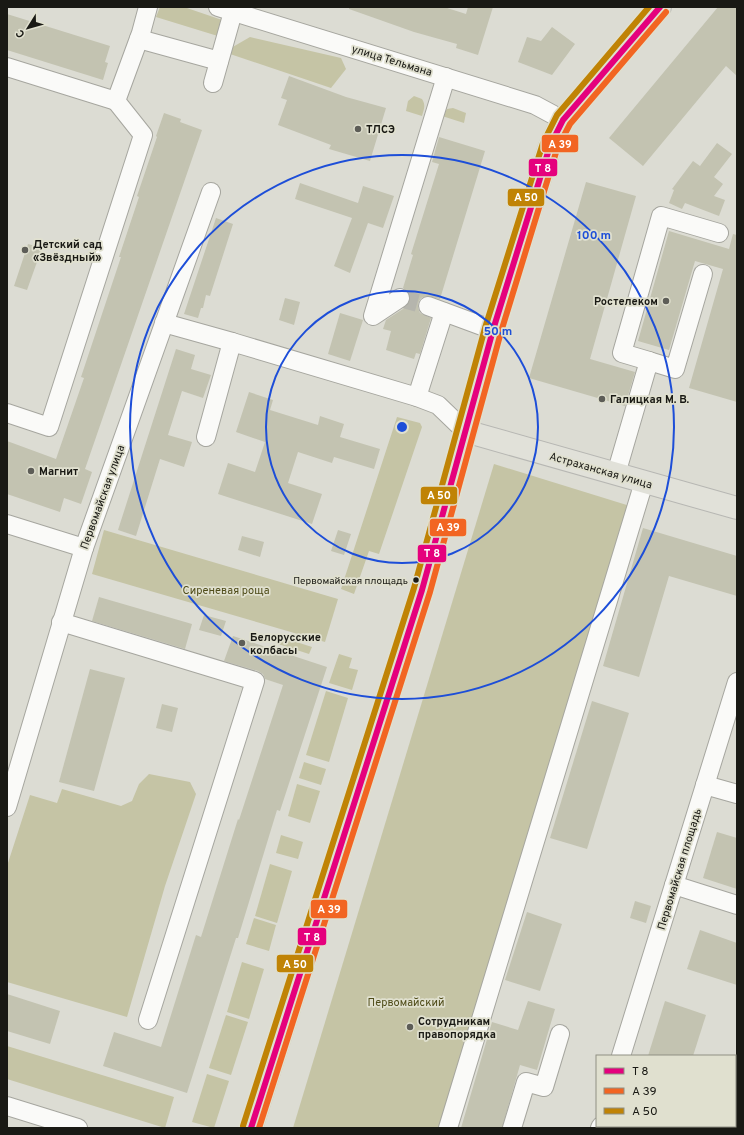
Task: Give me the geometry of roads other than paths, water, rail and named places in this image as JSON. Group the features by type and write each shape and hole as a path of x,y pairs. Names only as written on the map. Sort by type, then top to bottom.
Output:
{"main road":[{"path":"251,1128 422,590 493,330 550,146 563,120 660,7"},
{"name":"Астраханская улица","path":"465,431 737,508"}],"street":[{"path":"116,100 139,39 148,7"},
{"path":"212,84 219,61 226,9"},
{"name":"улица Тельмана","path":"226,9 535,105 563,120"},
{"path":"139,39 219,61"},
{"path":"7,67 116,100 143,135 49,427 7,413"},
{"path":"400,298 373,316 446,77"},
{"name":"Первомайская улица","path":"7,807 84,548 211,192"},
{"path":"703,274 676,369 622,353 661,216 719,233"},
{"path":"417,397 436,309 493,330"},
{"path":"164,323 417,397 438,405 465,431"},
{"path":"206,437 232,342"},
{"path":"616,474 649,361"},
{"path":"448,1128 644,482"},
{"path":"7,525 84,548"},
{"path":"61,622 255,681 148,1020"},
{"name":"Первомайская площадь","path":"621,1055 737,682"},
{"path":"705,785 737,794"},
{"path":"674,885 737,905"},
{"path":"512,1128 526,1082 544,1087 560,1034"},
{"path":"7,1106 78,1128"}],"tunnel":[{"path":"400,298 428,306"}],"place":[{"name":"ТЛСЭ","path":"358,129"},
{"name":"Детский сад «Звёздный»","path":"25,250"},
{"name":"Ростелеком","path":"666,301"},
{"name":"Галицкая М. В.","path":"602,399"},
{"name":"Магнит","path":"31,471"},
{"name":"Первомайская площадь","path":"416,580"},
{"name":"Белорусские колбасы","path":"242,643"},
{"name":"Сотрудникам правопорядка","path":"410,1027"}],"park label":[{"name":"Сиреневая роща","path":"226,590"},
{"name":"Первомайский","path":"406,1002"}]}
